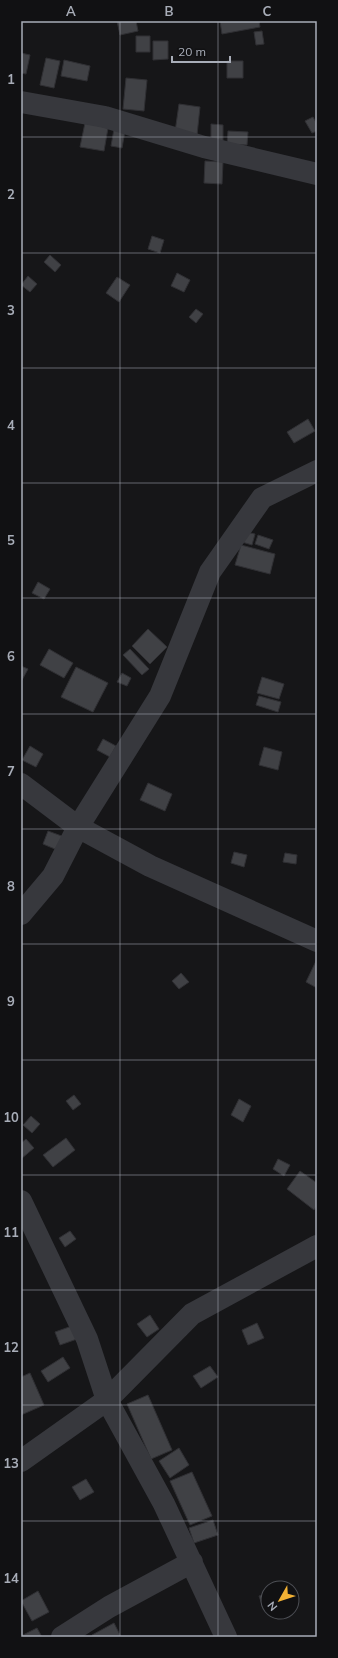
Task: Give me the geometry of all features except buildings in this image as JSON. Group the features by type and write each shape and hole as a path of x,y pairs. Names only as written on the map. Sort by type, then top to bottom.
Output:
{"street":[{"path":"21,102 105,117 204,147 317,174"},
{"path":"21,914 53,876 78,827 160,696 210,572 262,498 317,471"},
{"path":"21,784 78,827 150,866 317,941"},
{"path":"21,1201 87,1340 107,1400 164,1504 226,1637"},
{"path":"21,1461 107,1400 192,1314 317,1246"},
{"path":"62,1637 109,1607 192,1562"}]}
